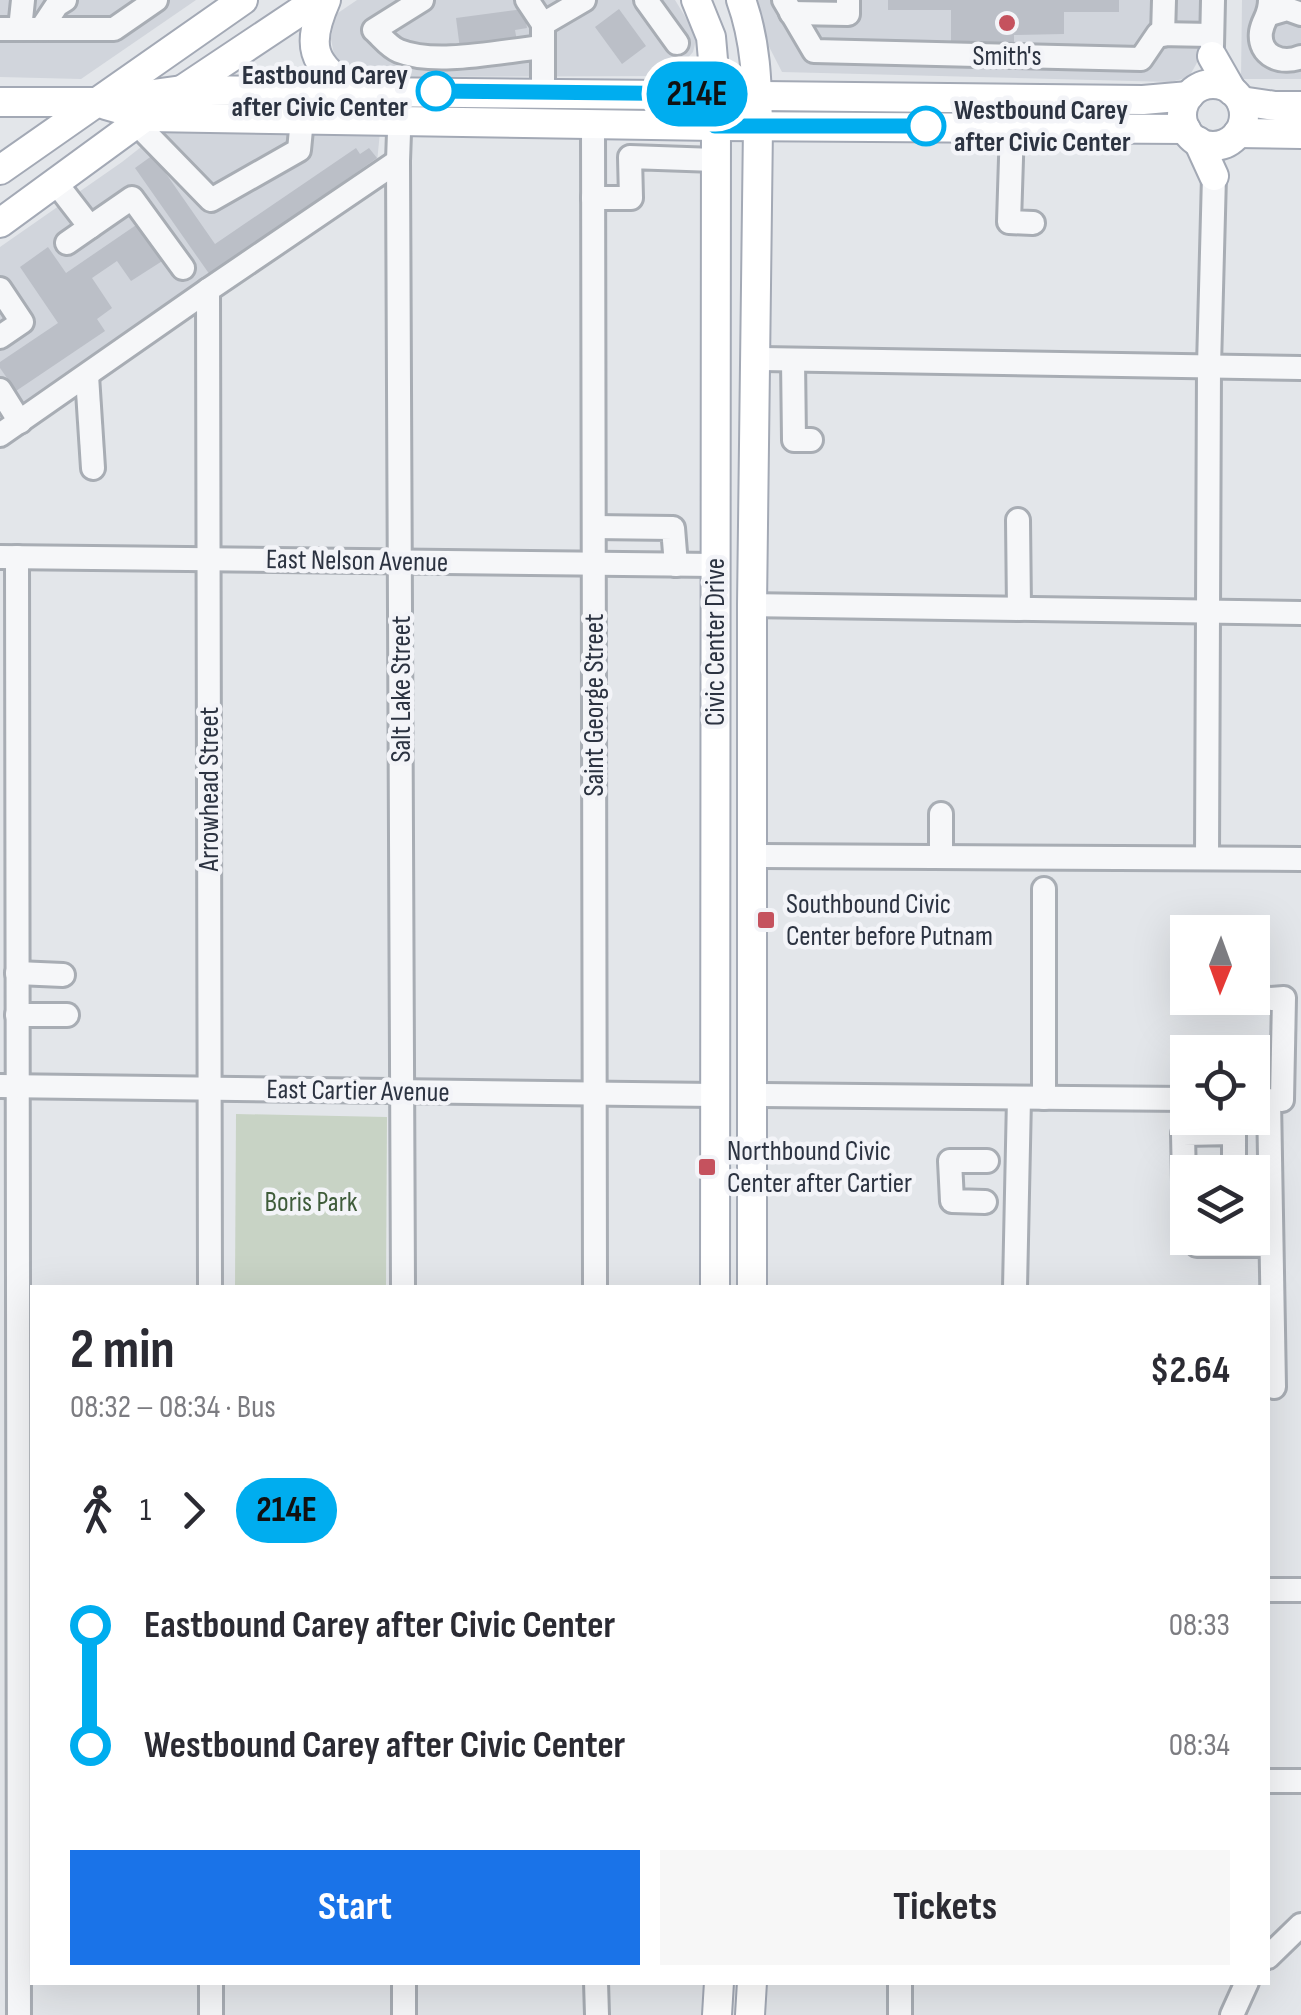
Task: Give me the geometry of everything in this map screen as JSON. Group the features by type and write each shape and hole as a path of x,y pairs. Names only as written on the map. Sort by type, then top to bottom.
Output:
{"main road":[{"path":"0,170 243,0"},
{"path":"0,224 182,90 318,0"},
{"path":"326,0 315,33 316,51 328,75 352,90"},
{"name":"Civic Center Drive","path":"696,0 711,37 716,94 715,1285"},
{"name":"Civic Center Drive","path":"741,0 756,67 758,126 752,606 752,1283"},
{"path":"1212,45 1182,112 1214,176"},
{"path":"1212,45 1244,118 1214,176"},
{"path":"0,102 95,102 182,90 1143,100 1192,93 1212,84 1236,96 1275,106 1301,106"},
{"path":"95,102 143,120 1012,127 1192,135 1215,146 1232,138 1301,134"},
{"path":"715,498 732,516 736,598 752,606"},
{"path":"716,906 729,918 732,930 734,1082 738,1091 753,1096"},
{"path":"715,1095 728,1098 737,1127 740,1266 752,1283"},
{"path":"717,2015 719,1985"},
{"path":"750,2015 752,1985"}],"street":[{"path":"21,29 23,0"},
{"path":"21,29 65,0"},
{"path":"21,29 114,29 156,0"},
{"path":"422,0 374,30 394,50 421,58 448,58 543,36 584,0"},
{"path":"527,0 543,36 543,92"},
{"path":"646,0 677,43"},
{"path":"794,7 848,14 848,0"},
{"path":"1163,34 1164,0"},
{"path":"794,7 814,51 1141,60 1158,34 1212,45 1213,0"},
{"path":"1301,14 1270,7 1261,36 1267,52 1282,61 1301,57"},
{"name":"Salt Lake Street","path":"400,91 403,1285"},
{"path":"143,120 211,200 298,150 302,119"},
{"name":"Saint George Street","path":"593,123 595,1285"},
{"path":"1010,222 1012,127"},
{"path":"593,198 632,198 630,157 715,160"},
{"path":"0,436 398,161"},
{"path":"1207,858 1208,366 1214,176"},
{"path":"56,183 90,227"},
{"path":"67,243 132,198 183,268"},
{"path":"0,290 22,322 0,336"},
{"name":"Arrowhead Street","path":"208,290 210,1285"},
{"path":"755,359 1301,368"},
{"path":"793,360 794,440 811,440"},
{"path":"86,376 93,468"},
{"path":"0,390 20,422"},
{"path":"1018,520 1018,609"},
{"path":"594,527 674,528 676,565"},
{"path":"8,557 17,974 9,1086 17,1542 19,2015"},
{"name":"East Nelson Avenue","path":"8,557 715,565"},
{"path":"752,606 1301,613"},
{"path":"940,814 941,857"},
{"path":"752,856 1301,859"},
{"path":"1044,890 1044,1098"},
{"path":"17,974 63,975"},
{"path":"1270,999 1284,998 1271,1245 1274,1387"},
{"path":"17,1015 67,1015"},
{"name":"East Cartier Avenue","path":"9,1086 715,1095"},
{"path":"753,1096 1170,1099"},
{"path":"1015,1285 1018,1098"},
{"path":"1184,1155 1184,1134 1234,1134 1234,1155"},
{"path":"1017,1203 952,1201 950,1161 1018,1160"},
{"path":"985,1202 987,1161"},
{"path":"1270,1590 1301,1590"},
{"path":"1270,1781 1301,1781"},
{"path":"1270,1956 1301,1925"},
{"path":"210,1985 211,2015"},
{"path":"404,1985 404,2015"},
{"path":"596,1985 596,2015"},
{"path":"900,1985 900,2015"},
{"path":"1232,2015 1247,1985"}],"shaded area":[{"path":"0,0 196,0 81,79 0,77"},
{"path":"357,0 675,0 697,36 693,52 672,76 371,77 335,60 331,39 335,15"},
{"path":"745,0 1200,0 1199,59 1189,77 1171,82 782,72"},
{"path":"1242,0 1301,0 1301,79 1241,79"},
{"path":"164,129 380,132 377,162 0,431 0,247"}],"green space":[{"name":"Boris Park","path":"236,1114 387,1117 386,1285 235,1285"}],"building":[{"name":"Smith's","path":"888,0 1119,0 1119,12 1064,12 1064,34 1014,35 1014,44 951,44 951,10 888,10"},
{"path":"524,9 527,28 515,30 517,41 460,49 456,18"},
{"path":"619,9 646,46 622,64 595,27"},
{"path":"356,148 360,154 369,148 377,158 210,275 135,168 153,155 215,244"},
{"path":"142,221 167,258 131,281 117,261 92,278 112,308 97,319 105,331 16,391 0,362 58,323 20,267 48,247 66,273"}],"bus line":[{"name":"214E","path":"436,91 716,94 715,126 926,126"}],"place":[{"name":"Smith's","path":"1007,23"},
{"name":"Eastbound Carey after Civic Center","path":"436,91"},
{"name":"Westbound Carey after Civic Center","path":"926,126"},
{"name":"Southbound Civic Center before Putnam","path":"766,920"},
{"name":"Northbound Civic Center after Cartier","path":"707,1167"}]}
